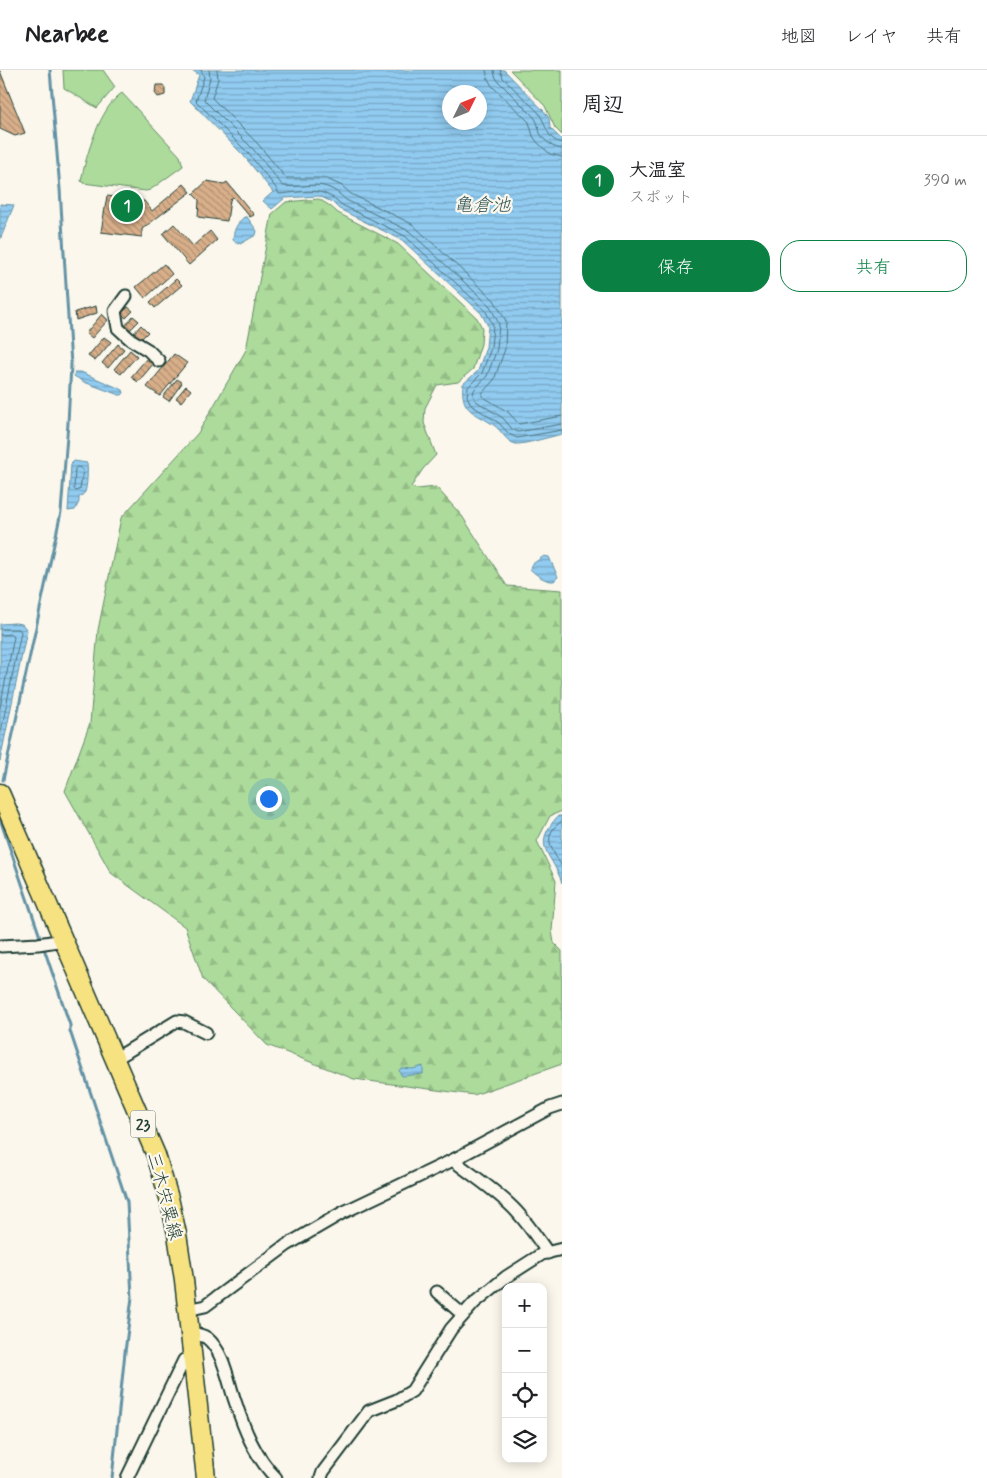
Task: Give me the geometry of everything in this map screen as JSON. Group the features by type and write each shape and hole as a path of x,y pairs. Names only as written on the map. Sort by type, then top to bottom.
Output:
{"main road":[{"name":"三木宍粟線","path":"0,793 156,1155 169,1198 177,1234 206,1478"}],"street":[{"path":"126,296 115,310 118,328 130,339 148,350 159,361"},
{"path":"1,946 38,944 64,940"},
{"path":"115,1059 177,1021 184,1022 206,1033"},
{"path":"187,1310 204,1306 288,1245 342,1213 559,1109"},
{"path":"453,1160 505,1200 534,1232 548,1253"},
{"path":"321,1478 323,1472 369,1411 397,1400 412,1391 451,1329 474,1303 506,1277 542,1254 562,1249"},
{"path":"437,1292 463,1315"},
{"path":"189,1334 201,1335 208,1339 215,1348 224,1365 236,1403 256,1454 276,1478"},
{"path":"127,1478 184,1360 192,1358"}],"green space":[{"path":"63,70 103,70 115,87 97,108 64,88"},
{"path":"510,70 562,70 562,135 555,128 545,106"},
{"path":"122,93 180,156 183,166 150,190 83,183 81,181 90,146 101,120 114,100"},
{"path":"319,199 338,213 398,244 477,318 482,328 481,344 473,369 458,382 437,385 425,408 424,423 436,455 423,469 411,487 417,489 436,487 462,516 507,586 562,590 562,811 550,816 537,841 556,881 552,931 554,943 562,951 562,1064 474,1095 354,1079 267,1045 203,979 185,927 111,873 65,791 90,723 98,630 121,518 198,433 246,350 272,214 286,202"}],"water":[{"name":"亀倉池","path":"192,70 504,70 543,110 549,118 550,128 562,140 562,434 516,444 509,441 495,426 471,411 464,401 463,384 478,371 486,347 488,326 481,313 402,240 339,209 332,202 319,196 285,198 272,209 263,201 273,192 244,156 190,101 199,75"},
{"path":"0,204 14,205 0,240"},
{"path":"244,217 247,217 257,231 256,235 242,243 237,243 233,240 234,233 237,225"},
{"path":"75,372 81,372 123,390 124,393 119,395 84,382 74,376"},
{"path":"74,461 87,463 86,486 85,492 79,497 75,510 68,511 71,464"},
{"path":"544,556 549,557 558,577 554,581 541,578 530,569 531,565"},
{"path":"0,624 22,624 27,630 0,761"},
{"path":"558,816 562,816 562,883 544,843 545,835"},
{"path":"423,1066 423,1074 402,1076 399,1071 401,1068 413,1069"}],"building":[{"path":"0,71 25,133 15,136 0,129"},
{"path":"156,85 163,85 165,95 158,97 155,93"},
{"path":"207,181 224,184 227,182 254,215 250,217 233,197 230,200 227,221 198,217 199,200 193,194"},
{"path":"184,184 191,192 142,229 142,237 101,232 107,196 144,201 152,211"},
{"path":"174,224 193,246 210,231 217,240 189,265 163,234"},
{"path":"164,264 172,274 145,298 136,287"},
{"path":"176,279 182,285 155,308 150,302"},
{"path":"96,306 97,313 76,320 75,312"},
{"path":"128,307 133,311 126,318 121,314"},
{"path":"102,314 108,320 92,338 86,333"},
{"path":"133,316 139,321 130,330 125,326"},
{"path":"141,325 148,332 140,340 133,334"},
{"path":"104,337 111,342 95,361 88,356"},
{"path":"118,344 124,349 108,368 102,363"},
{"path":"130,350 137,356 121,374 114,369"},
{"path":"174,354 187,363 160,396 147,387"},
{"path":"147,358 154,363 138,382 131,377"},
{"path":"177,379 182,383 169,401 163,397"},
{"path":"186,386 191,390 181,402 176,398"}],"waterway":[{"path":"3,780 61,512 68,423 71,365 60,189 50,70"},
{"path":"0,819 70,1025 70,1031 127,1202 132,1297 112,1478"}],"place":[{"name":"大温室","path":"127,206"}]}
